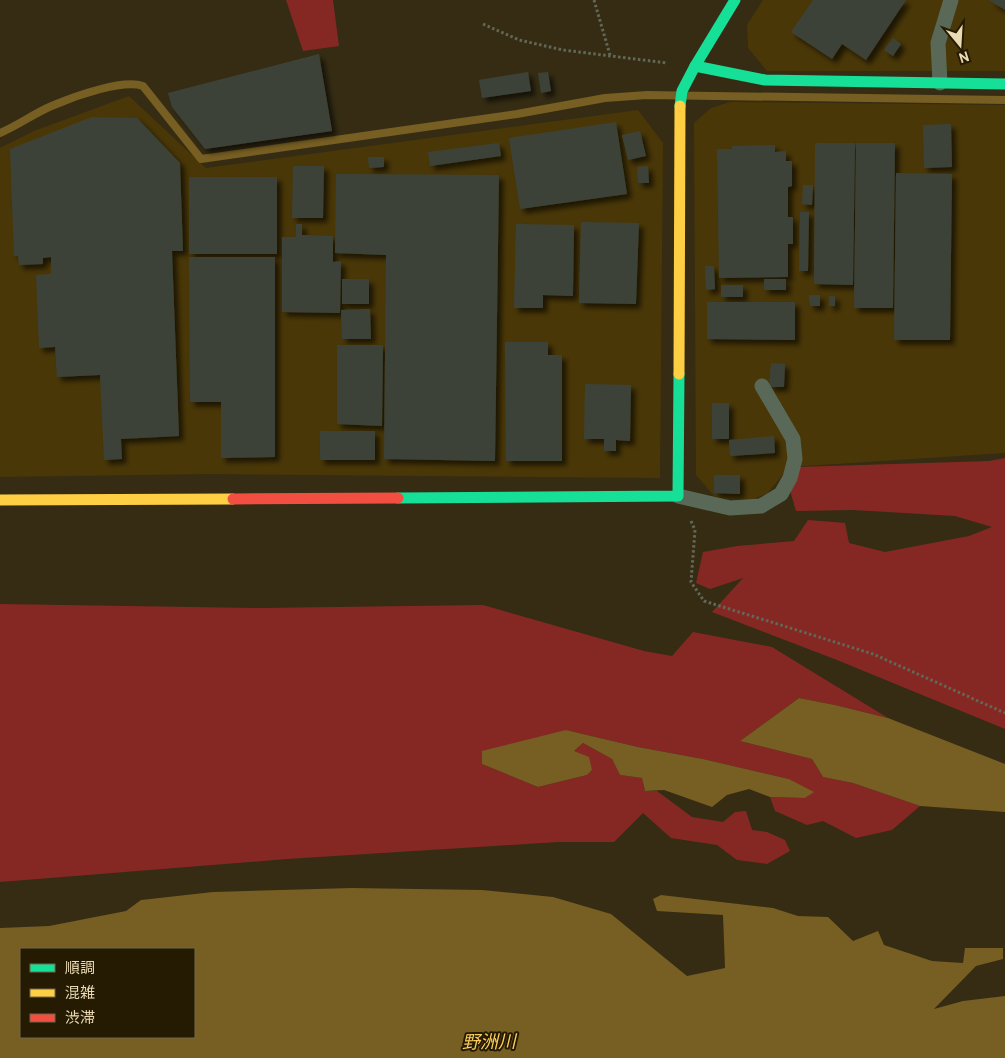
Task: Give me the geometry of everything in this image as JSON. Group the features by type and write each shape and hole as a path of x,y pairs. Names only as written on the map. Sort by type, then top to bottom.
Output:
{"street":[{"path":"0,500 678,496 680,106 682,91 694,66 735,0"},
{"path":"694,66 765,80 1005,84"}],"lane":[{"path":"940,83 938,43 950,0"},
{"path":"678,496 730,508 761,506 781,494 790,478 795,459 793,439 762,386"}],"path":[{"path":"594,0 610,55"},
{"path":"483,24 519,40 564,50 642,60"},
{"path":"678,496 695,530 691,582 704,601 873,654 1005,713"}],"shaded area":[{"path":"286,0 333,0 339,46 303,51"},
{"path":"763,0 1005,0 1005,71 767,71 748,48 747,25"},
{"path":"129,96 206,168 638,110 663,143 660,478 209,474 0,477 0,148 34,131"},
{"path":"730,102 1005,105 1005,453 789,467 767,494 753,499 725,500 714,496 696,475 694,123 711,108"},
{"path":"1005,458 1005,729 837,660 712,612 743,578 710,589 696,583 703,552 737,546 794,541 808,520 845,523 849,543 885,552 969,536 992,527 955,516 853,510 796,511 789,487 797,467 989,461"},
{"path":"0,604 262,608 483,605 644,651 672,656 693,632 772,647 888,718 799,698 740,741 812,759 823,777 853,783 920,806 892,830 856,838 823,821 807,825 775,811 770,797 805,798 813,792 789,779 566,730 482,764 538,787 587,775 592,770 574,751 583,743 612,759 620,775 642,778 645,791 657,791 692,817 723,822 735,812 746,811 752,830 767,832 785,840 790,851 767,864 737,860 717,845 671,838 643,813 614,842 558,842 287,859 0,882"}],"water":[{"path":"799,698 888,718 1005,764 1005,812 920,806 853,783 823,777 812,759 740,741"},
{"path":"566,730 789,779 814,792 805,798 770,797 749,789 727,795 712,807 664,790 645,791 642,778 620,775 612,759 583,743 574,751 589,757 592,770 587,775 538,787 482,764 482,751"},
{"name":"野洲川","path":"352,888 482,890 553,897 611,914 687,976 725,968 723,915 657,911 653,899 661,895 773,908 798,916 828,917 853,941 878,931 884,945 932,961 963,963 965,948 1003,948 1003,959 976,966 934,1009 963,1001 1005,996 1005,1058 0,1058 0,928 49,926 126,911 141,900 213,892"}],"building":[{"path":"813,0 906,0 866,60 842,44 832,59 791,32"},
{"path":"989,0 1005,0 1005,10"},
{"path":"893,38 901,44 893,56 884,50"},
{"path":"319,54 332,131 205,149 172,107 168,93"},
{"path":"528,72 531,91 482,98 479,80"},
{"path":"548,72 551,91 541,93 538,73"},
{"path":"92,117 137,118 180,163 183,251 172,251 179,436 121,439 122,459 104,460 100,375 57,377 55,347 39,348 36,275 51,274 51,257 43,258 43,264 19,265 18,256 14,256 10,149"},
{"path":"616,122 627,194 520,209 509,138"},
{"path":"951,124 952,167 924,168 923,125"},
{"path":"640,131 646,156 628,160 622,135"},
{"path":"499,143 501,156 430,166 428,152"},
{"path":"815,143 855,143 853,285 814,284"},
{"path":"856,143 895,143 893,308 854,308"},
{"path":"775,145 775,152 786,151 786,161 792,161 792,186 788,187 788,217 793,217 793,244 788,244 788,277 719,278 717,149 732,149 732,146"},
{"path":"368,157 384,157 384,167 369,168"},
{"path":"293,166 324,166 323,218 292,218"},
{"path":"648,166 649,183 638,183 637,167"},
{"path":"896,173 952,174 950,340 894,340"},
{"path":"336,174 499,175 495,461 384,459 386,255 335,253"},
{"path":"189,177 277,177 277,254 189,254"},
{"path":"803,185 813,185 812,205 802,204"},
{"path":"800,212 809,212 808,271 799,271"},
{"path":"581,222 639,223 636,304 579,303"},
{"path":"296,224 302,224 302,235 333,236 333,262 341,261 340,313 282,312 282,237 296,237"},
{"path":"516,224 574,225 573,296 543,295 543,308 514,308"},
{"path":"189,257 275,257 275,457 221,458 221,402 190,402"},
{"path":"705,266 714,266 715,289 706,290"},
{"path":"342,279 369,279 369,304 342,304"},
{"path":"764,279 786,279 786,290 764,290"},
{"path":"721,285 743,285 743,297 721,297"},
{"path":"809,295 820,295 820,306 810,306"},
{"path":"829,296 835,296 835,306 829,306"},
{"path":"707,302 795,302 795,340 707,339"},
{"path":"370,309 371,339 342,339 341,310"},
{"path":"505,342 548,342 548,355 562,355 562,461 506,461"},
{"path":"337,345 383,345 382,426 337,424"},
{"path":"771,363 785,364 784,387 769,387"},
{"path":"585,384 631,385 630,441 616,440 616,451 604,451 604,439 584,439"},
{"path":"712,403 729,403 729,439 712,439"},
{"path":"320,431 375,431 375,460 320,460"},
{"path":"774,436 775,453 730,456 729,440"},
{"path":"714,475 740,475 740,494 714,493"}],"waterway":[{"path":"0,133 63,101 86,93 134,84 143,86 201,159 517,114 605,98 647,95 1005,100"}],"traffic: fast":[{"path":"680,106 682,91 735,0"},
{"path":"695,66 765,80 1005,84"},
{"path":"398,498 678,496 679,374"}],"traffic: slow":[{"path":"679,374 680,106"},
{"path":"0,500 233,499"}],"traffic: jam":[{"path":"233,499 398,498"}]}
